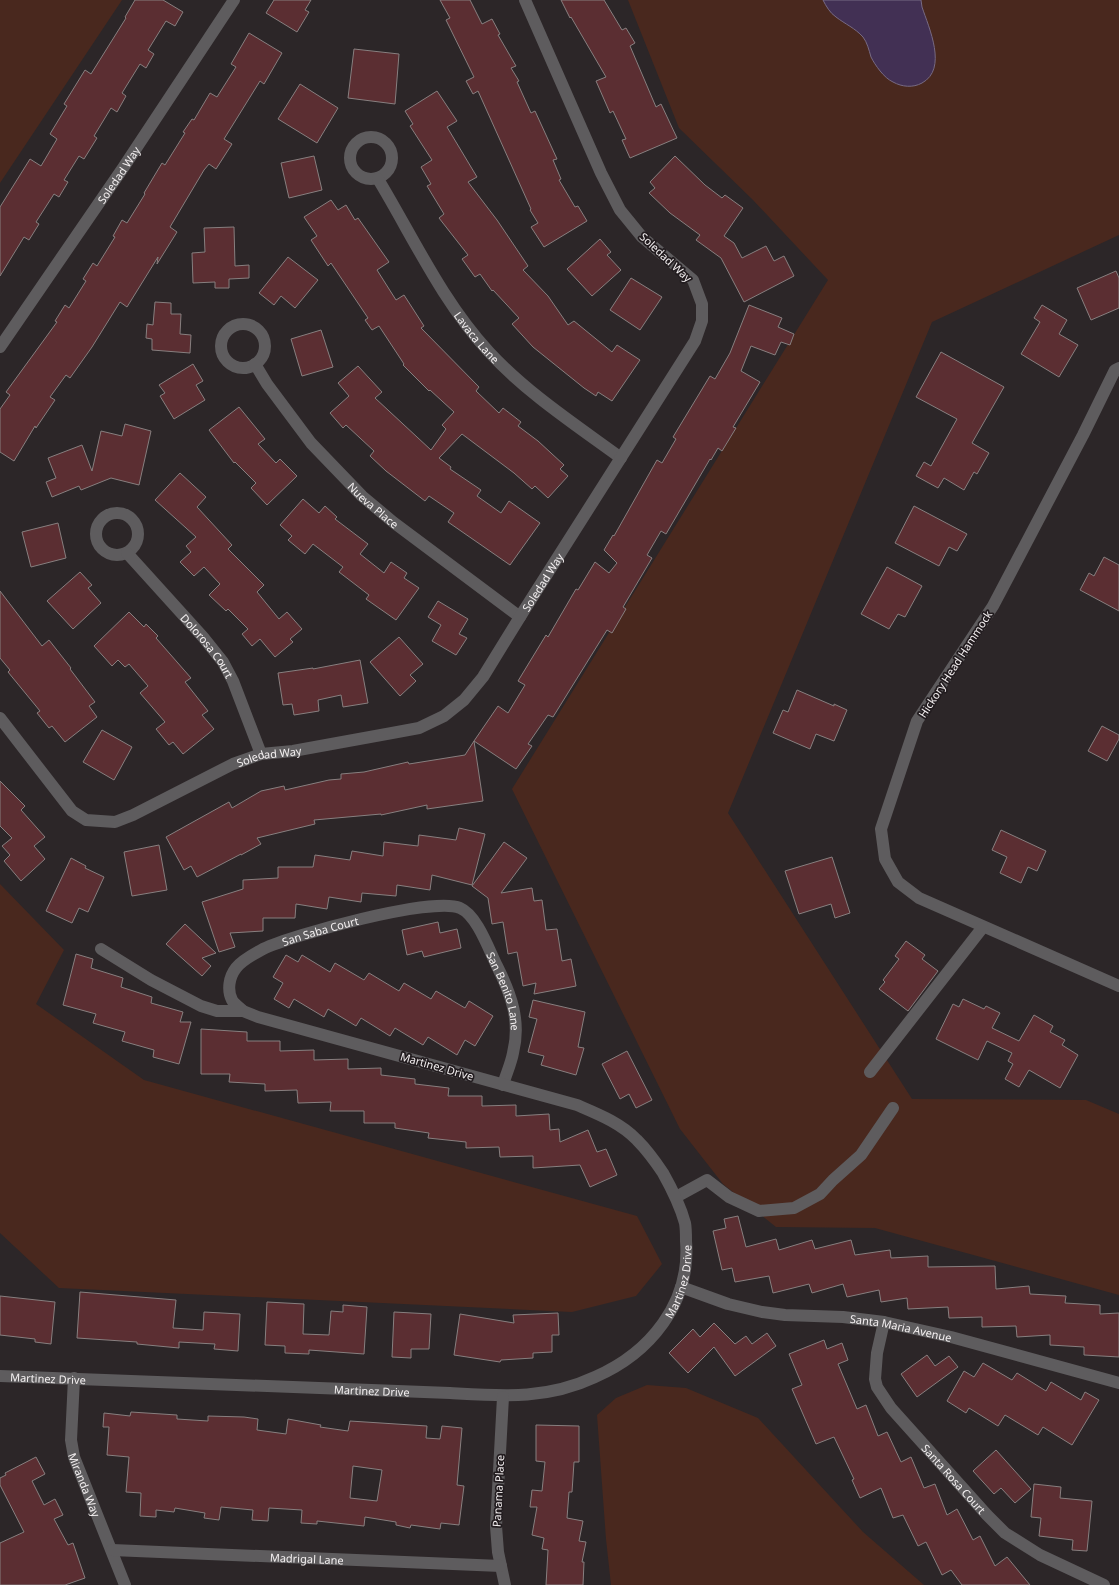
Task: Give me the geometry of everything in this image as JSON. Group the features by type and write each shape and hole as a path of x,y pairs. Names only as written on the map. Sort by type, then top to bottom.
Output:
{"street":[{"name":"Soledad Way","path":"0,347 123,168 234,0"},
{"name":"Soledad Way","path":"0,718 72,811 86,820 115,822 133,815 233,764 261,754 392,734 419,728 444,716 464,700 483,677 695,341 702,321 702,304 693,280 642,237 620,210 601,173 525,0"},
{"name":"Lavaca Lane","path":"378,179 445,295 467,326 489,352 513,375 545,401 621,458"},
{"name":"Nueva Place","path":"255,364 267,384 311,443 362,496 393,522 520,617"},
{"name":"Hickory Head Hammock","path":"1119,368 1115,370 1083,435 993,606 917,721 881,829 885,860 898,882 919,898 1119,986"},
{"name":"Dolorosa Court","path":"127,553 203,637 223,662 233,681 261,754"},
{"name":"San Saba Court","path":"243,1011 232,1000 229,989 231,979 236,968 245,960 264,949 298,936 357,920 417,908 447,905 460,907"},
{"name":"San Benito Lane","path":"460,907 469,913 476,925 511,996 515,1017 516,1039 503,1085"},
{"path":"870,1072 983,927"},
{"name":"Martinez Drive","path":"0,1376 450,1393 503,1397 544,1393 595,1378 618,1365 642,1347 661,1328 676,1303 681,1288 687,1254 685,1224 676,1197 652,1156 636,1139 609,1119 577,1105 258,1017 243,1011 217,1011 201,1006 151,980 101,949"},
{"path":"676,1197 708,1180 729,1197 760,1211 794,1208 820,1194 833,1180 861,1156 893,1108"},
{"name":"Santa Maria Avenue","path":"681,1288 728,1304 762,1312 785,1315 843,1317 884,1322 951,1337 1119,1383"},
{"name":"Santa Rosa Court","path":"884,1322 877,1353 875,1379 877,1387 891,1408 1001,1530 1040,1555 1104,1585"},
{"name":"Miranda Way","path":"74,1378 71,1440 74,1457 125,1585"},
{"name":"Panama Place","path":"503,1397 496,1526 498,1552 505,1585"},
{"name":"Madrigal Lane","path":"112,1550 501,1566"}],"shaded area":[{"path":"0,0 122,0 0,183"},
{"path":"628,0 1119,0 1119,235 932,322 728,813 912,1099 1086,1100 1119,1114 1119,1295 875,1228 776,1227 723,1184 680,1129 512,789 828,280 753,200 679,128"},
{"path":"823,0 921,0 934,48 934,68 930,77 919,85 911,86 896,84 890,80 875,64 863,37 834,15 828,9"},
{"path":"0,884 64,950 36,1004 144,1080 637,1216 662,1264 636,1296 572,1312 59,1288 0,1233"},
{"path":"647,1385 686,1388 758,1418 863,1532 924,1585 611,1585 606,1539 597,1415 616,1398"}],"building":[{"path":"135,0 163,0 183,12 175,26 166,21 148,50 154,54 146,68 140,64 122,93 126,96 117,112 111,108 94,136 97,138 84,159 79,156 64,180 68,182 59,197 54,194 36,222 39,224 29,240 24,237 0,276 0,207 30,159 41,166 57,139 50,134 67,106 64,104 85,70 91,74 126,18 125,17"},
{"path":"274,0 311,0 305,10 309,12 297,32 266,13"},
{"path":"440,0 470,0 482,24 492,19 500,34 498,35 516,66 511,68 519,81 517,82 531,113 535,111 557,159 553,160 561,179 559,180 575,207 578,206 587,221 544,247 531,227 538,223 530,210 531,209 478,91 473,94 466,81 474,77 446,20 450,18"},
{"path":"561,0 604,0 622,30 626,28 635,43 630,46 656,107 661,104 677,138 630,158 622,140 626,139 613,111 610,113 596,81 606,77 571,17 570,18"},
{"path":"249,33 282,53 264,84 260,81 224,139 232,144 216,169 209,164 204,170 170,227 177,232 157,264 158,257 127,307 120,302 92,347 70,378 66,375 50,397 55,400 36,428 35,426 14,461 0,452 0,409 10,395 6,392 57,322 55,321 65,305 69,308 86,281 83,279 93,263 97,266 115,237 113,236 122,220 127,223 162,163 165,165 185,133 183,132 192,119 194,120 210,93 217,97 236,67 231,64"},
{"path":"354,49 399,54 395,104 348,98"},
{"path":"300,84 338,108 317,143 278,119"},
{"path":"437,91 457,121 447,127 477,177 468,182 497,220 528,266 523,270 548,296 568,325 574,321 612,352 617,345 640,360 612,401 598,392 596,396 584,388 533,347 512,324 519,318 493,290 492,291 480,274 475,277 462,259 468,255 439,218 444,214 427,186 431,184 421,167 432,160 410,126 413,124 405,111"},
{"path":"314,156 322,190 289,198 281,163"},
{"path":"675,156 705,185 722,198 725,195 743,208 724,236 734,243 742,258 766,246 774,261 784,256 794,276 744,302 721,258 696,240 700,235 670,213 649,193 655,188 650,182"},
{"path":"331,200 338,210 346,205 355,220 358,218 389,262 377,270 396,300 404,295 424,326 421,328 479,387 476,391 499,413 503,408 521,422 518,426 538,441 564,465 560,469 568,476 548,498 535,486 532,489 514,473 462,434 439,458 451,467 450,469 481,490 477,496 501,513 509,501 540,523 510,565 448,522 454,513 429,496 425,501 386,471 370,456 374,451 346,425 343,428 330,413 349,396 338,383 358,366 382,392 375,398 431,450 446,429 442,425 454,412 430,390 429,391 403,365 404,364 379,326 372,330 365,320 368,318 331,263 328,266 311,240 317,236 304,217"},
{"path":"234,227 235,266 249,265 249,278 229,279 229,288 215,288 215,282 193,283 192,253 205,252 204,228"},
{"path":"600,239 611,252 607,255 621,270 592,296 567,269"},
{"path":"288,257 318,280 295,308 281,296 274,305 259,293"},
{"path":"1116,271 1119,278 1119,308 1091,320 1077,288"},
{"path":"631,278 662,297 640,330 610,310"},
{"path":"155,302 171,303 171,314 181,314 180,334 191,335 190,353 152,350 152,339 146,338 147,324 153,325"},
{"path":"749,305 782,318 778,327 794,334 790,345 781,342 775,355 751,346 741,371 760,382 733,427 736,428 722,451 718,448 711,460 710,459 666,534 661,531 647,555 652,558 623,607 626,609 612,633 607,630 553,717 548,715 528,744 532,746 516,769 474,741 498,706 508,713 525,685 518,681 546,635 548,637 576,589 578,590 595,562 609,573 617,563 604,550 613,535 614,536 657,460 662,463 676,439 673,437 710,376 715,379 730,353"},
{"path":"1042,305 1067,320 1059,334 1078,345 1059,377 1021,354 1040,322 1034,318"},
{"path":"321,330 333,367 302,376 291,339"},
{"path":"941,352 1004,387 972,443 989,453 977,474 974,472 964,490 944,478 938,488 916,476 924,462 931,466 957,419 916,397"},
{"path":"193,364 203,381 196,385 205,400 174,419 160,396 165,393 159,385"},
{"path":"239,407 265,439 258,444 276,463 280,459 297,476 267,505 251,488 256,483 235,462 234,463 209,430"},
{"path":"125,424 151,431 139,485 111,478 81,490 79,486 52,497 46,482 56,478 48,458 82,445 92,471 101,431 122,436"},
{"path":"180,473 206,497 197,507 232,545 228,549 264,585 257,592 279,619 287,612 302,629 290,639 293,642 275,657 260,639 252,646 242,634 248,629 228,609 226,611 209,595 220,584 204,567 194,576 180,562 191,552 186,546 196,537 155,500"},
{"path":"303,499 319,513 325,506 337,517 335,519 368,544 360,554 384,573 391,562 407,573 404,578 419,588 396,620 366,599 369,595 339,572 343,567 313,544 305,554 288,540 292,536 280,525"},
{"path":"914,506 967,534 957,551 949,547 939,566 895,543"},
{"path":"58,523 66,558 31,567 22,532"},
{"path":"1104,557 1119,565 1119,611 1080,590 1089,573 1094,576"},
{"path":"887,567 922,586 905,617 898,614 889,629 861,614"},
{"path":"80,572 92,585 88,588 101,603 73,629 47,601"},
{"path":"0,591 42,646 49,640 95,702 89,706 97,717 65,742 52,726 49,728 37,713 40,711 8,672 10,670 0,658"},
{"path":"438,601 468,619 459,634 467,638 456,655 432,641 441,625 428,617"},
{"path":"129,612 144,627 146,624 158,636 156,638 191,678 185,682 208,711 202,715 214,729 183,754 173,742 169,745 156,729 165,722 140,693 148,686 129,664 125,667 118,660 112,666 94,646"},
{"path":"399,637 423,664 410,675 416,681 400,696 370,662"},
{"path":"360,660 368,703 343,707 341,695 318,700 319,711 294,715 292,704 283,705 278,673 313,669"},
{"path":"797,690 847,710 834,741 816,734 810,749 773,733 783,710 788,712"},
{"path":"1102,726 1119,735 1119,739 1107,761 1088,751"},
{"path":"102,730 132,747 114,780 83,762"},
{"path":"474,741 483,801 427,809 427,805 381,815 314,820 315,824 257,838 261,844 197,877 191,866 184,870 166,837 229,802 232,808 261,791 284,786 285,790 329,780 341,779 341,774 364,772 408,762 409,764 465,755"},
{"path":"0,781 25,806 21,810 45,837 34,846 45,859 21,881 4,861 10,855 2,846 12,838 0,826"},
{"path":"459,828 485,834 472,885 432,875 430,890 397,885 396,896 362,893 361,902 329,897 327,909 296,904 295,918 263,918 263,931 230,933 235,947 219,952 202,902 243,889 243,880 278,878 278,867 313,867 315,855 350,860 352,851 383,856 384,842 418,846 419,835 456,840"},
{"path":"1001,830 1046,851 1037,871 1028,867 1021,883 1000,873 1007,857 992,850"},
{"path":"504,842 527,858 501,893 532,888 534,901 542,900 546,930 557,929 562,961 571,959 576,986 534,994 536,983 523,986 517,952 508,954 503,922 492,924 488,898 472,886"},
{"path":"159,845 167,890 132,896 124,852"},
{"path":"832,857 850,913 835,918 831,904 799,914 785,871"},
{"path":"71,858 86,866 85,868 104,877 88,912 79,908 72,923 46,911"},
{"path":"438,922 440,933 457,929 461,948 424,957 422,951 407,955 402,930"},
{"path":"185,924 216,953 202,958 211,966 202,976 166,944"},
{"path":"906,941 925,955 922,959 938,971 908,1011 879,989 885,982 883,980 899,959 895,956"},
{"path":"76,954 93,959 91,968 123,978 121,987 152,997 151,1003 183,1012 180,1022 191,1022 179,1064 153,1057 154,1050 122,1041 125,1032 93,1023 96,1014 63,1005"},
{"path":"286,955 298,962 302,955 330,972 335,963 364,980 369,973 399,991 404,983 431,999 436,991 465,1008 469,1001 493,1016 475,1046 465,1040 457,1055 428,1037 423,1045 395,1028 390,1036 361,1018 356,1026 328,1009 324,1017 294,999 289,1008 274,999 283,983 273,977"},
{"path":"963,999 984,1009 986,1006 1000,1013 992,1028 1019,1041 1034,1015 1053,1026 1050,1032 1065,1040 1062,1045 1078,1055 1060,1088 1029,1070 1019,1087 1005,1079 1013,1064 1008,1061 1012,1053 987,1041 978,1060 936,1039 953,1004 959,1007"},
{"path":"533,1000 585,1012 578,1047 584,1048 576,1075 541,1065 544,1056 528,1052 537,1019 529,1017"},
{"path":"201,1029 247,1032 247,1041 280,1041 280,1051 314,1050 314,1060 348,1059 348,1069 381,1068 381,1075 415,1079 415,1084 449,1088 448,1096 482,1096 482,1106 516,1105 516,1116 549,1114 550,1130 559,1129 560,1142 588,1130 597,1152 606,1149 617,1175 590,1187 580,1165 533,1168 533,1156 500,1157 499,1147 466,1148 466,1142 428,1138 429,1133 395,1128 395,1123 364,1123 364,1111 330,1111 331,1102 298,1103 297,1090 265,1091 265,1084 229,1082 230,1074 201,1074"},
{"path":"627,1051 652,1100 636,1108 629,1094 620,1099 602,1064"},
{"path":"738,1216 746,1247 776,1239 779,1250 812,1240 815,1249 851,1240 855,1255 890,1250 891,1258 928,1256 928,1267 995,1266 996,1289 1029,1286 1030,1294 1066,1296 1065,1303 1100,1305 1100,1314 1119,1313 1119,1357 1084,1355 1084,1347 1050,1345 1050,1335 1017,1337 1016,1326 982,1327 982,1317 949,1318 948,1307 908,1309 907,1298 881,1302 879,1290 847,1297 843,1284 812,1293 809,1284 773,1293 769,1276 735,1282 732,1268 722,1270 713,1231 726,1228 724,1219"},
{"path":"80,1292 176,1300 173,1328 203,1330 204,1312 240,1314 238,1351 214,1349 215,1344 179,1342 179,1348 137,1344 137,1342 77,1338"},
{"path":"0,1296 55,1302 51,1344 35,1342 35,1339 0,1335"},
{"path":"267,1302 304,1304 303,1334 329,1335 331,1311 343,1312 343,1305 367,1307 364,1354 309,1350 309,1354 285,1353 285,1346 265,1345"},
{"path":"394,1312 431,1314 429,1349 411,1349 411,1358 392,1357"},
{"path":"558,1313 559,1335 552,1335 552,1352 533,1353 533,1358 501,1360 500,1362 454,1355 460,1314 514,1323 513,1315"},
{"path":"714,1323 735,1344 746,1336 752,1344 767,1333 776,1346 735,1376 714,1347 688,1373 669,1353 693,1329 700,1337"},
{"path":"824,1340 827,1349 842,1343 848,1360 838,1364 857,1409 866,1405 878,1436 887,1432 901,1462 911,1457 924,1488 935,1484 947,1515 957,1509 973,1540 980,1536 995,1566 1007,1557 1030,1585 962,1585 951,1570 942,1575 926,1542 918,1546 903,1515 893,1518 881,1488 860,1498 852,1480 854,1479 834,1437 816,1444 792,1389 802,1385 789,1354"},
{"path":"927,1355 935,1366 949,1356 958,1367 917,1397 901,1374"},
{"path":"983,1363 1012,1380 1017,1373 1046,1391 1051,1382 1081,1400 1085,1392 1099,1400 1072,1445 1043,1427 1038,1435 1005,1415 998,1426 969,1408 966,1413 947,1401 964,1371 974,1377"},
{"path":"131,1412 177,1415 177,1419 208,1421 208,1416 244,1417 258,1419 257,1430 286,1434 288,1419 321,1425 320,1427 348,1431 350,1421 427,1426 426,1438 440,1439 442,1426 462,1428 457,1485 464,1486 459,1525 441,1523 440,1529 411,1525 410,1528 396,1525 396,1522 365,1517 364,1526 317,1521 317,1524 301,1523 302,1510 269,1508 268,1521 252,1520 253,1510 221,1507 219,1520 204,1518 205,1513 175,1508 174,1512 156,1510 156,1517 140,1516 141,1493 126,1492 129,1457 107,1455 109,1427 103,1427 104,1413 130,1416","holes":["353,1466 382,1470 377,1501 350,1498"]},
{"path":"536,1425 579,1426 579,1462 574,1462 572,1492 569,1492 567,1518 583,1521 579,1541 586,1542 582,1562 584,1562 583,1585 546,1585 548,1550 542,1549 544,1538 532,1535 537,1507 530,1507 532,1490 542,1491 545,1462 536,1461"},
{"path":"996,1450 1031,1489 1015,1503 1001,1488 994,1494 973,1471"},
{"path":"36,1457 45,1474 32,1481 44,1505 55,1499 63,1515 54,1519 68,1545 73,1543 85,1578 65,1585 0,1585 0,1543 24,1532 0,1485 0,1478 6,1475 5,1473"},
{"path":"1034,1484 1061,1487 1060,1498 1092,1501 1087,1551 1072,1550 1073,1540 1039,1536 1041,1518 1031,1517"}]}
